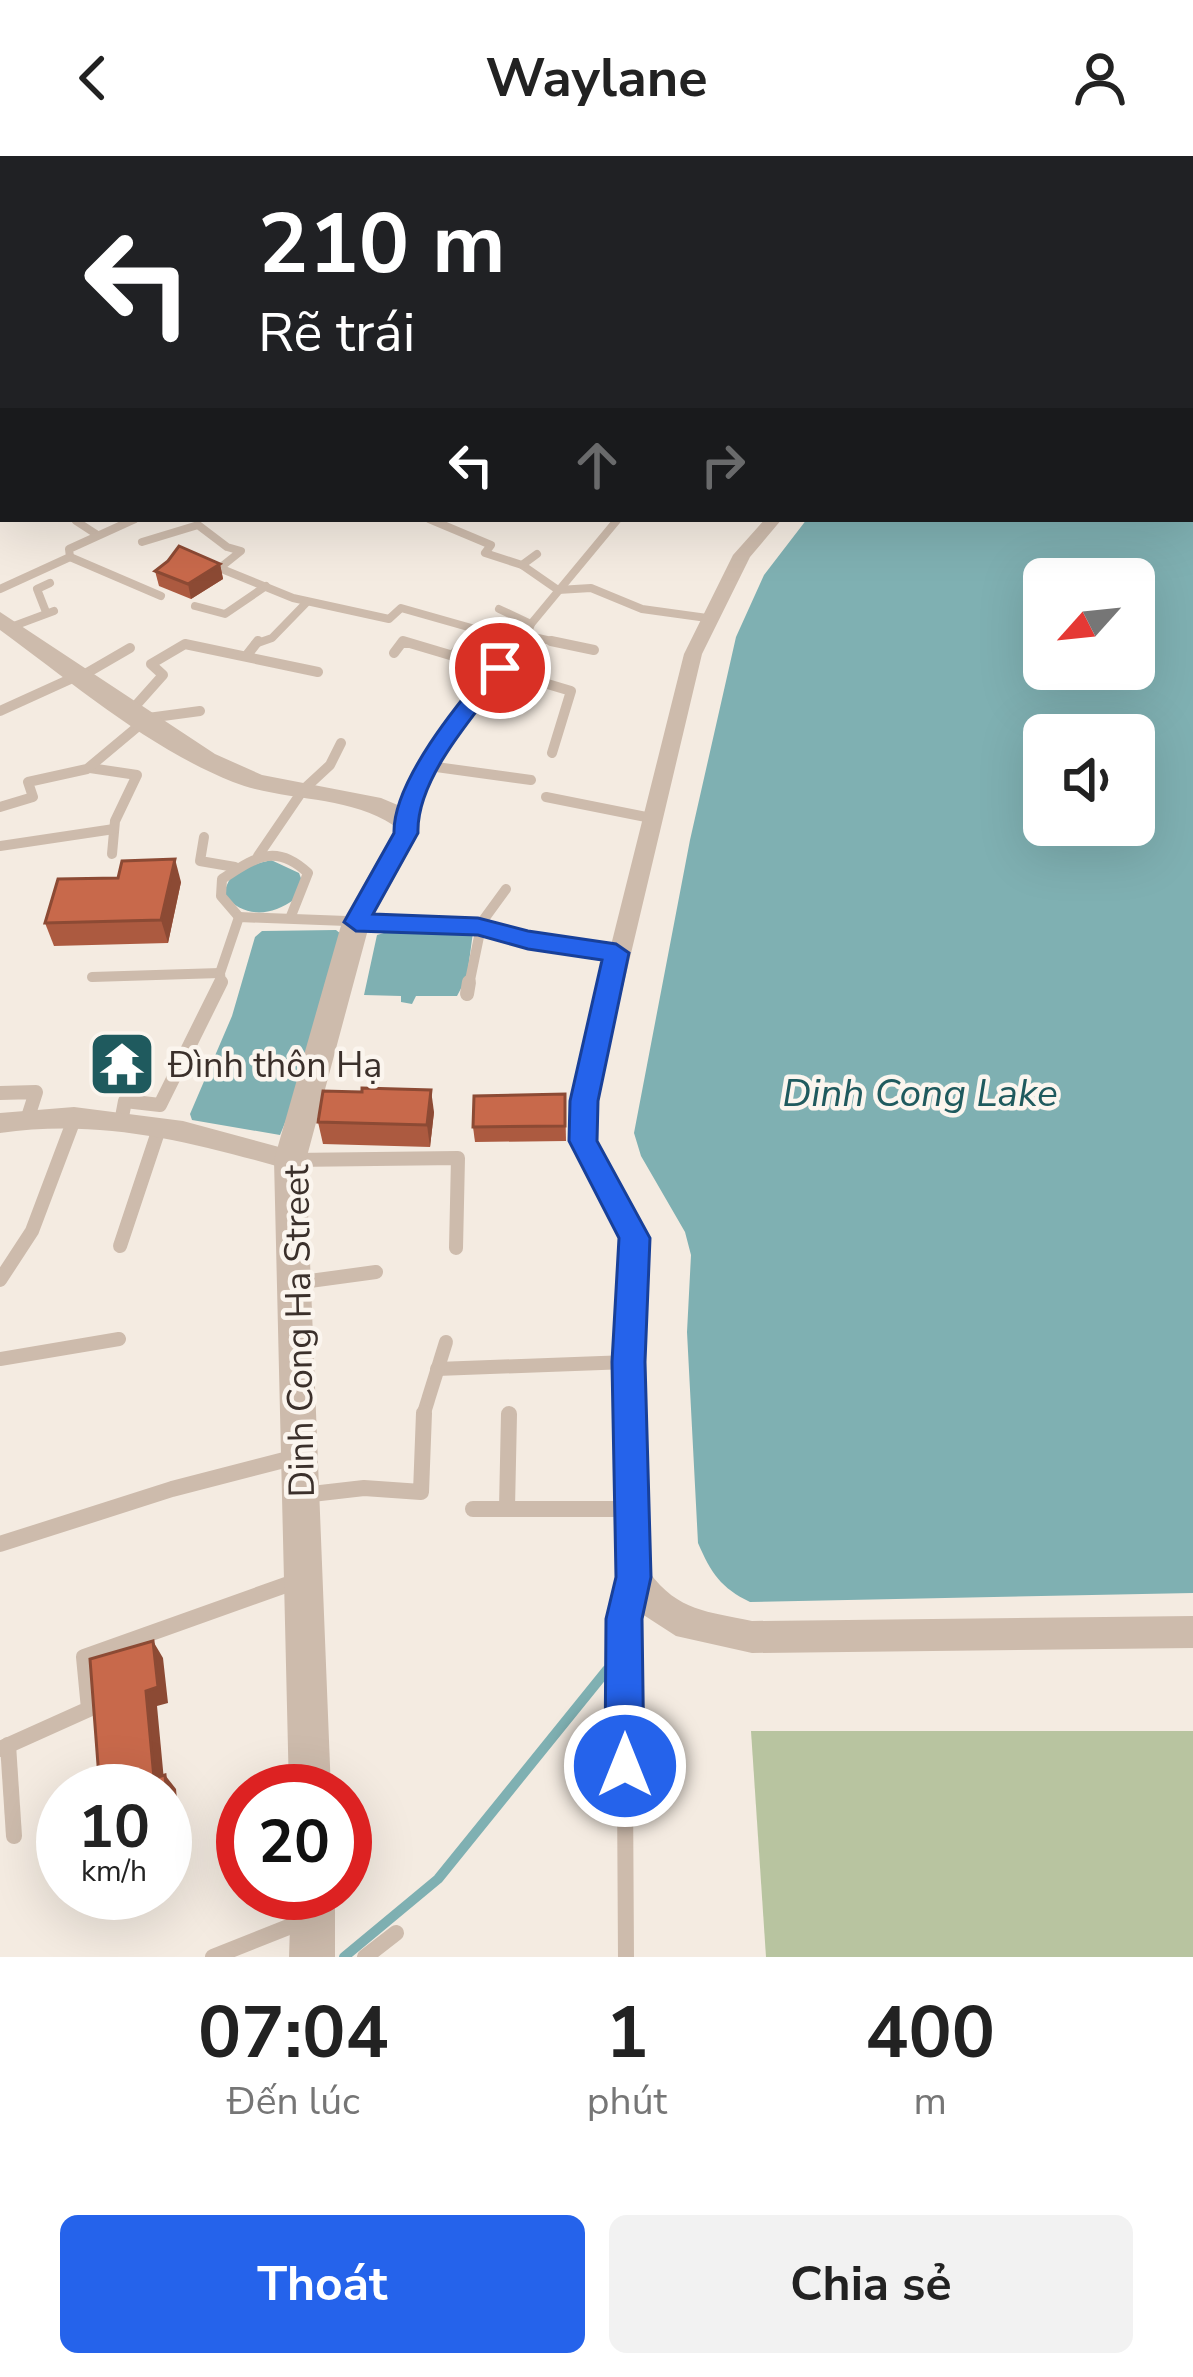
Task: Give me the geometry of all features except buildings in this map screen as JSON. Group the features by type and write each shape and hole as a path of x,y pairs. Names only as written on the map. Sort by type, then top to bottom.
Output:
{"street":[{"path":"771,522 742,554 706,618 616,953 584,1101 583,1141 634,1238 628,1362 634,1577 653,1603 676,1621 752,1636 1193,1632"},
{"path":"5,623 134,715 242,777 398,814 406,821"},
{"name":"Dinh Cong Ha Street","path":"309,1764 290,1160 356,922 406,833 406,821"},
{"path":"0,1123 28,1117 122,1117 290,1160"}],"lane":[{"path":"78,522 96,534"},
{"path":"70,557 69,549 127,522"},
{"path":"436,522 491,545 485,553 521,565 558,590 591,589 643,609 706,618"},
{"path":"406,821 454,723 500,668 521,652 558,590 615,522"},
{"path":"142,542 198,525 227,547 241,551 221,567"},
{"path":"521,565 537,554"},
{"path":"0,589 70,557 161,596"},
{"path":"190,557 308,602 388,619 401,608 475,628 454,654"},
{"path":"142,588 154,579"},
{"path":"5,623 50,611 37,590 50,584"},
{"path":"195,606 225,614 266,586"},
{"path":"247,655 256,641 272,638 308,602"},
{"path":"499,609 530,630 595,650"},
{"path":"394,652 403,641 571,691 552,753"},
{"path":"90,768 163,674 151,664 185,644 318,672"},
{"path":"0,711 18,707 130,648"},
{"path":"134,715 200,711"},
{"path":"258,856 303,790 330,765 341,743"},
{"path":"429,766 531,780"},
{"path":"0,807 33,797 28,782 90,768 136,776 115,829 112,854"},
{"path":"546,797 651,818"},
{"path":"0,846 115,829"},
{"path":"204,837 200,860 235,867"},
{"path":"239,917 221,896 222,879 258,856 292,858 308,873 291,916"},
{"path":"467,994 480,927 506,889"},
{"path":"239,917 480,927 528,940 616,953"},
{"path":"122,1117 125,1101 160,1105 221,987 220,973 239,917"},
{"path":"92,977 220,973"},
{"path":"0,1093 36,1092 28,1117"},
{"path":"0,1280 32,1231 75,1116"},
{"path":"120,1246 161,1124"},
{"path":"290,1160 458,1158 456,1248"},
{"path":"294,1283 376,1272"},
{"path":"0,1359 118,1339"},
{"path":"302,1495 364,1488 421,1492 423,1416 446,1342"},
{"path":"437,1370 628,1362"},
{"path":"507,1508 509,1414"},
{"path":"0,1544 172,1489 299,1456"},
{"path":"473,1509 631,1509"},
{"path":"626,1957 624,1619 634,1577"},
{"path":"14,1836 4,1747 89,1709 83,1657 304,1579"},
{"path":"213,1957 313,1922"},
{"path":"365,1957 395,1933"}],"green space":[{"path":"751,1731 1193,1731 1193,1957 766,1957"}],"water":[{"name":"Dinh Cong Lake","path":"805,522 1193,522 1193,1593 750,1602 718,1578 698,1543 687,1332 691,1255 685,1232 641,1156 634,1133 690,840 736,637 764,575"},
{"path":"271,860 299,873 302,881 295,899 258,912 240,908 224,895 235,873"},
{"path":"408,926 473,932 467,977 457,996 416,996 412,1004 401,1002 401,996 364,995 377,935"},
{"path":"336,930 341,934 311,1059 280,1135 192,1120 190,1114 232,1016 255,937 262,931"}],"waterway":[{"path":"344,1957 438,1879 607,1670"}],"place":[{"name":"Đình thôn Hạ","path":"122,1064"}],"route":[{"path":"500,668 454,723 429,766 406,821 406,833 356,922 478,926 528,940 616,953 584,1101 583,1141 634,1238 628,1362 634,1577 624,1619 625,1766"}]}
